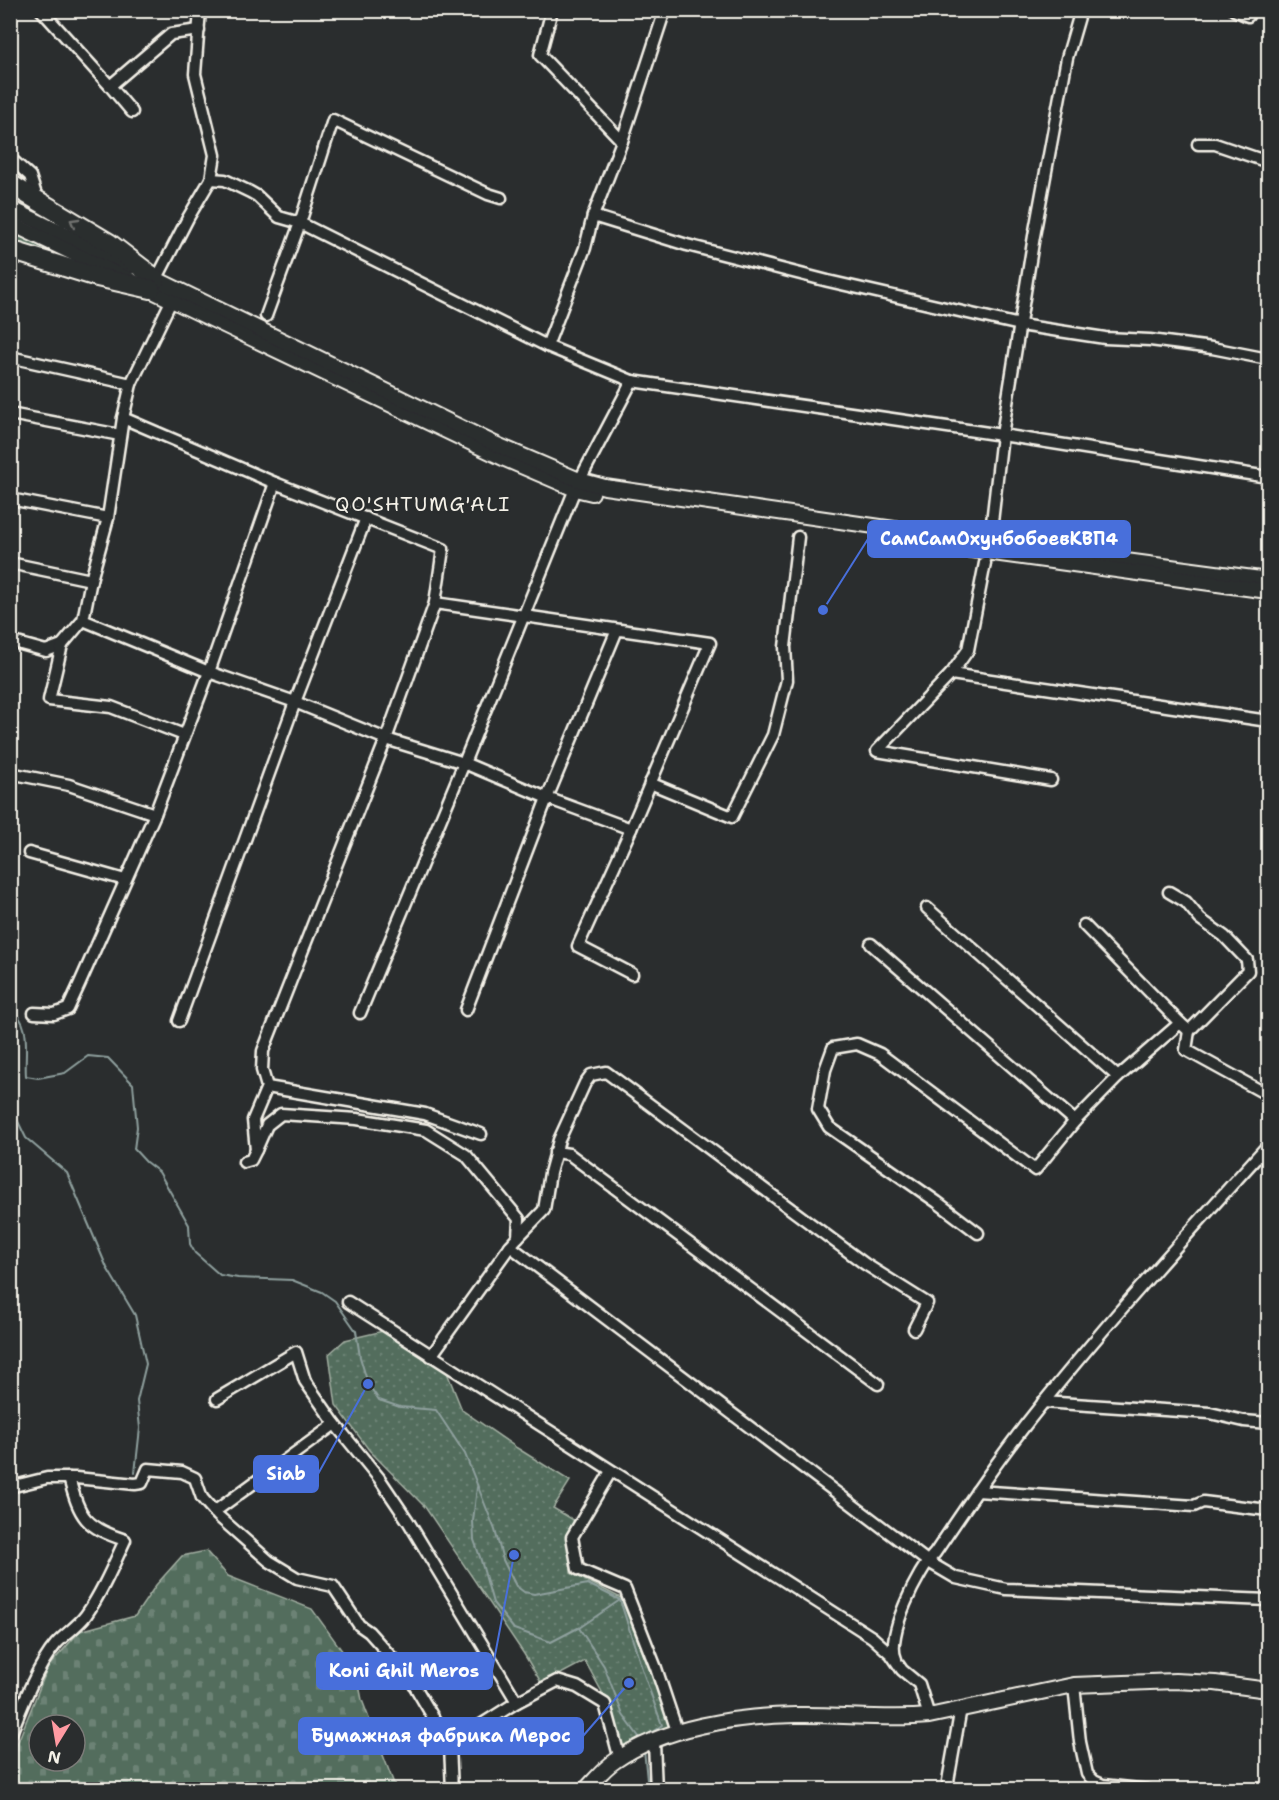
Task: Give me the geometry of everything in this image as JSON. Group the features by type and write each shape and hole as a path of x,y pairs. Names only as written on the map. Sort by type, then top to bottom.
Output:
{"highway":[{"path":"10,184 109,243 154,284"},
{"path":"10,250 97,277 154,284"}],"main road":[{"path":"10,208 154,284 494,454 604,496 1269,591"},
{"path":"10,223 154,284"},
{"path":"577,484 1269,580"},
{"path":"585,1790 614,1761 628,1754 677,1731 724,1721 795,1714 907,1718 929,1716 1074,1685 1175,1681 1215,1683 1269,1690"}],"street":[{"path":"41,10 132,112"},
{"path":"154,284 211,179 216,155 195,74 200,10"},
{"path":"552,10 540,55 622,141"},
{"path":"547,346 585,248 593,216 622,141 665,10"},
{"path":"992,531 1002,435 1034,236 1067,58 1081,10"},
{"path":"1234,10 1248,16"},
{"path":"110,86 171,34 199,30"},
{"path":"266,316 300,224 333,120 488,194 501,198"},
{"path":"1198,144 1215,144 1269,162"},
{"path":"10,158 30,176 38,201"},
{"path":"211,179 225,180 257,196 279,217 300,224 547,346 632,381 1269,477"},
{"path":"593,216 687,245 828,281 1020,325 1105,338 1150,340 1212,348 1269,359"},
{"path":"174,294 131,384 120,435 108,518 83,620 62,645 49,700 111,707 184,735"},
{"path":"10,357 131,384"},
{"path":"360,1012 577,484 632,381"},
{"path":"10,414 120,435"},
{"path":"123,418 275,483 442,549 435,603 386,739 263,1052 262,1070 267,1087 253,1120 256,1150"},
{"path":"34,1013 54,1014 68,1009 154,814 209,672 275,483"},
{"path":"10,499 108,518"},
{"path":"179,1021 295,702 366,518"},
{"path":"650,783 732,817 773,735 787,680 785,647 798,537"},
{"path":"10,563 91,580"},
{"path":"985,563 968,650 951,674 877,750 1051,780"},
{"path":"435,603 710,643 631,829 578,946 632,974"},
{"path":"83,620 209,672 295,702 386,739 464,763 547,798 631,829"},
{"path":"466,1010 547,798 617,630"},
{"path":"10,641 46,651 62,645"},
{"path":"951,674 1269,721"},
{"path":"10,773 69,785 154,814"},
{"path":"29,853 125,880"},
{"path":"1169,892 1186,902 1200,919 1224,936 1247,960 1248,970 1189,1031 1186,1050 1269,1095"},
{"path":"927,908 1118,1077"},
{"path":"1083,926 1189,1031"},
{"path":"871,944 1075,1121"},
{"path":"978,1233 938,1202 828,1127 818,1109 825,1070 833,1048 857,1044 880,1054 1035,1170 1075,1121 1118,1077 1180,1023"},
{"path":"431,1356 514,1242 544,1210 550,1173 559,1140 585,1083 591,1075 606,1072 846,1251 927,1303 914,1329"},
{"path":"267,1087 425,1114 481,1134"},
{"path":"244,1162 251,1160 267,1125 280,1114 357,1119 426,1130 466,1155 519,1219 514,1242"},
{"path":"902,1670 894,1654 894,1635 899,1618 927,1561 1043,1402 1174,1249 1269,1145"},
{"path":"555,1152 569,1154 878,1384"},
{"path":"514,1242 927,1561 956,1578 1006,1589 1269,1600"},
{"path":"348,1302 872,1637 891,1654 902,1670 919,1684 929,1716"},
{"path":"217,1399 296,1352 305,1381 335,1424 379,1478 408,1521 517,1702"},
{"path":"1043,1402 1210,1413 1269,1424"},
{"path":"214,1512 335,1424"},
{"path":"10,1487 47,1478 135,1484 142,1483 148,1469 182,1472 195,1478 202,1498 214,1512 269,1561 297,1578 333,1586 359,1625 369,1632 410,1678 449,1744 452,1790"},
{"path":"611,1471 572,1537 578,1569 625,1589 656,1668 677,1731"},
{"path":"10,1736 43,1663 56,1645 84,1618 98,1596 125,1540 99,1532 90,1525 76,1504 69,1478"},
{"path":"976,1491 1194,1506 1203,1502 1269,1510"},
{"path":"449,1744 517,1702 557,1681 577,1687 605,1704 618,1752 628,1754"},
{"path":"1074,1685 1080,1742 1087,1774 1094,1781 1103,1785 1148,1790"},
{"path":"10,1694 19,1712"},
{"path":"951,1790 948,1781 961,1708"},
{"path":"654,1742 656,1790"}],"green space":[{"path":"11,230 97,274 11,243"},
{"path":"383,1331 446,1370 462,1410 570,1481 553,1508 577,1522 569,1537 571,1573 621,1598 670,1727 622,1751 608,1703 585,1661 542,1684 425,1507 369,1450 336,1405 329,1354 345,1340"},
{"path":"206,1551 228,1576 312,1609 356,1670 362,1700 396,1789 11,1789 11,1759 27,1719 27,1773 87,1773 87,1713 30,1713 48,1667 80,1631 135,1616 156,1585 182,1556"}],"waterway":[{"path":"10,1009 17,1015 25,1030 26,1076 38,1078 65,1073 88,1056 108,1058 133,1084 137,1127 134,1149 159,1172 189,1225 190,1244 195,1253 220,1275 292,1280 322,1292 335,1301 356,1331 360,1357 368,1384 379,1400 400,1407 436,1410 465,1454 495,1530 503,1560 516,1586 524,1592 534,1594 588,1584 620,1600 579,1628 604,1666 623,1715 642,1741"},
{"path":"10,1105 26,1138 67,1173 107,1268 135,1315 146,1364 137,1401 140,1428 135,1473"},
{"path":"477,1487 473,1521 474,1540 493,1603 514,1629 551,1642 578,1628"},
{"path":"620,1600 662,1725 647,1736"},
{"path":"644,1749 648,1790"}],"place":[{"name":"СамСамОхунбобоевКВП4","path":"823,610"},
{"name":"Siab","path":"368,1384"},
{"name":"Koni Ghil Meros","path":"514,1555"},
{"name":"Бумажная фабрика Мерос","path":"629,1683"}],"district":[{"name":"QO'SHTUMG'ALI","path":"423,504"}]}
